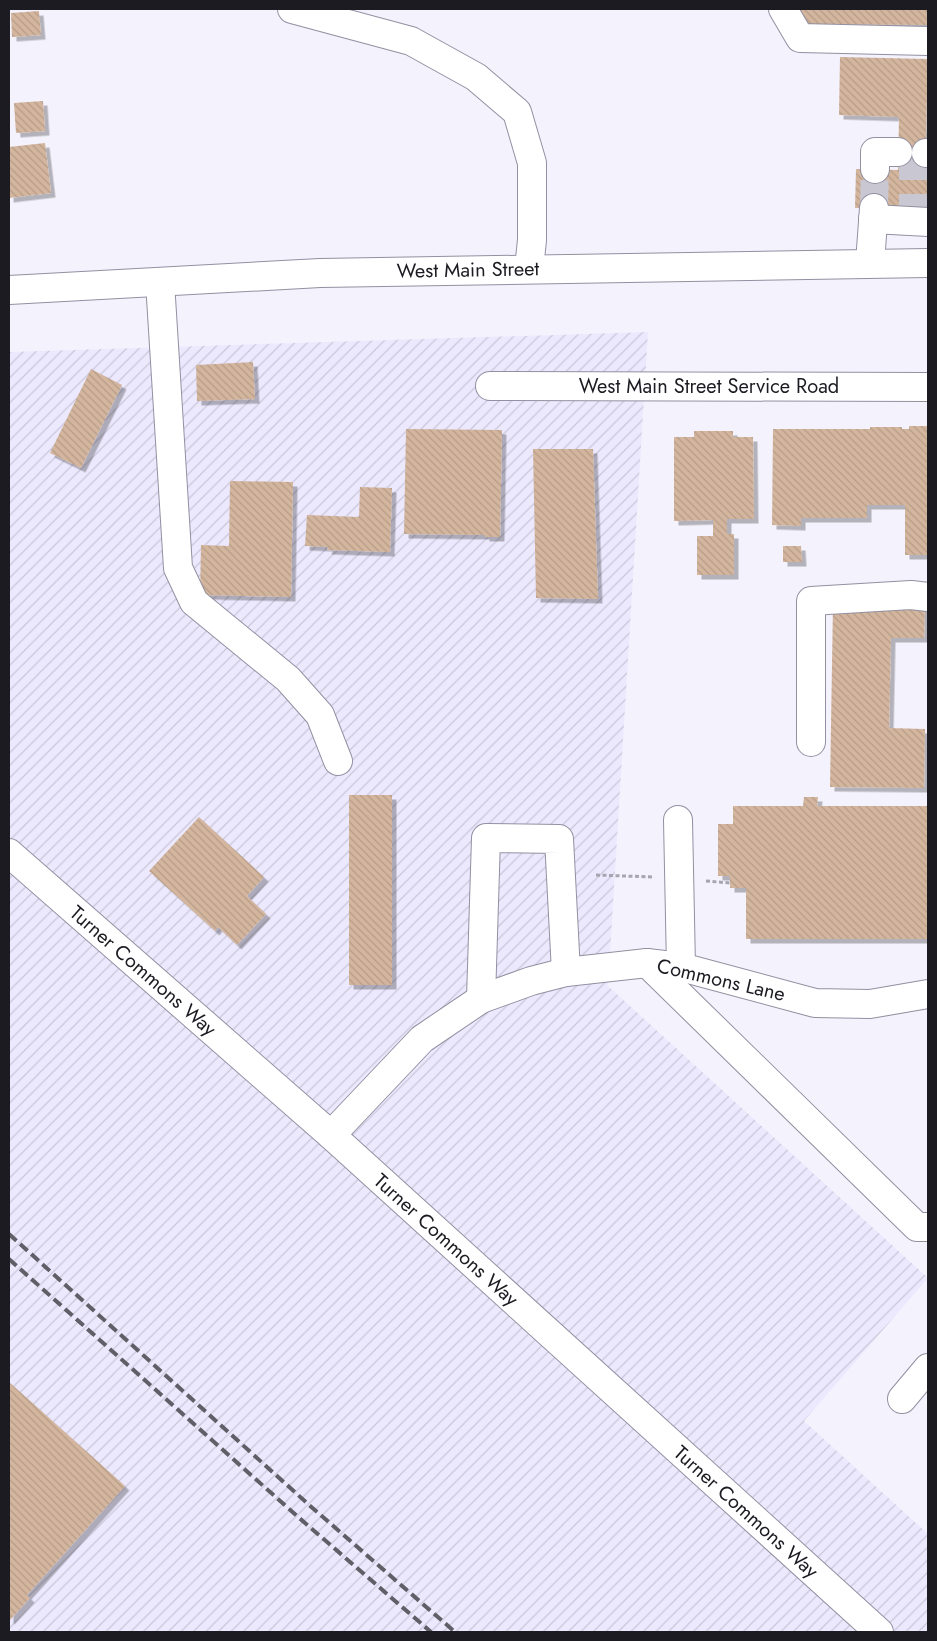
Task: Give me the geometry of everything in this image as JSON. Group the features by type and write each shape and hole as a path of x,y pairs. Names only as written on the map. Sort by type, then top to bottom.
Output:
{"main road":[{"path":"292,9 411,41 476,77 517,112 532,163 532,240 529,269"},
{"path":"783,9 800,38 928,41"},
{"path":"875,169 876,152 898,152"},
{"path":"870,263 873,214 918,218"},
{"name":"West Main Street","path":"9,290 320,273 928,263"},
{"path":"160,282 178,568 194,602 288,679 320,715 338,760"},
{"name":"West Main Street Service Road","path":"490,386 928,387"},
{"path":"811,742 811,601 911,595 928,598"},
{"path":"678,820 681,967"},
{"path":"481,999 486,838 559,839 566,972"},
{"name":"Turner Commons Way","path":"9,853 331,1135 879,1632"},
{"path":"647,963 917,1227 928,1227"},
{"name":"Commons Lane","path":"331,1135 422,1039 481,999 531,981 566,972 647,963 681,967 815,1003 870,1004 928,994"},
{"path":"902,1399 928,1368"}],"path":[{"path":"596,875 646,877"}],"shaded area":[{"path":"648,332 608,986 928,1278 804,1421 928,1534 928,1632 9,1632 9,352"}],"building":[{"path":"794,9 928,9 928,25 794,24"},
{"path":"39,11 41,35 12,37 11,13"},
{"path":"840,57 928,59 925,171 928,171 928,209 855,208 856,169 898,170 899,117 839,115"},
{"path":"43,101 45,131 16,133 14,103"},
{"path":"45,143 51,193 9,198 9,147"},
{"path":"253,362 255,399 197,401 196,365"},
{"path":"91,369 122,385 81,468 50,453"},
{"path":"909,426 928,426 928,555 905,555 905,505 867,505 867,518 801,518 801,526 772,525 773,429 870,429 870,427 902,427 902,429 909,429"},
{"path":"406,429 502,430 500,537 485,537 485,535 404,534"},
{"path":"694,431 733,431 733,437 753,437 754,519 727,519 727,534 734,534 734,575 697,575 697,536 713,536 713,520 674,521 674,437 694,437"},
{"path":"533,449 593,449 598,599 536,598"},
{"path":"230,481 293,482 291,597 200,595 201,545 229,546"},
{"path":"360,487 392,488 390,552 327,550 328,547 305,546 307,515 359,517"},
{"path":"783,546 801,546 802,562 783,562"},
{"path":"833,604 925,605 924,638 891,638 889,728 925,729 924,788 830,787"},
{"path":"349,795 392,795 392,985 349,985"},
{"path":"804,797 818,797 817,806 928,806 928,939 746,939 746,888 730,888 730,876 718,876 718,824 733,824 733,806 803,806"},
{"path":"199,817 264,877 247,896 266,914 237,945 218,927 215,931 149,871"},
{"path":"9,1382 125,1486 27,1595 30,1598 10,1620 9,1618"}],"tunnel":[{"path":"913,152 913,209"},
{"path":"874,208 875,169"}],"railway":[{"path":"9,1234 308,1504 455,1632"},
{"path":"9,1259 297,1516 431,1632"}]}
